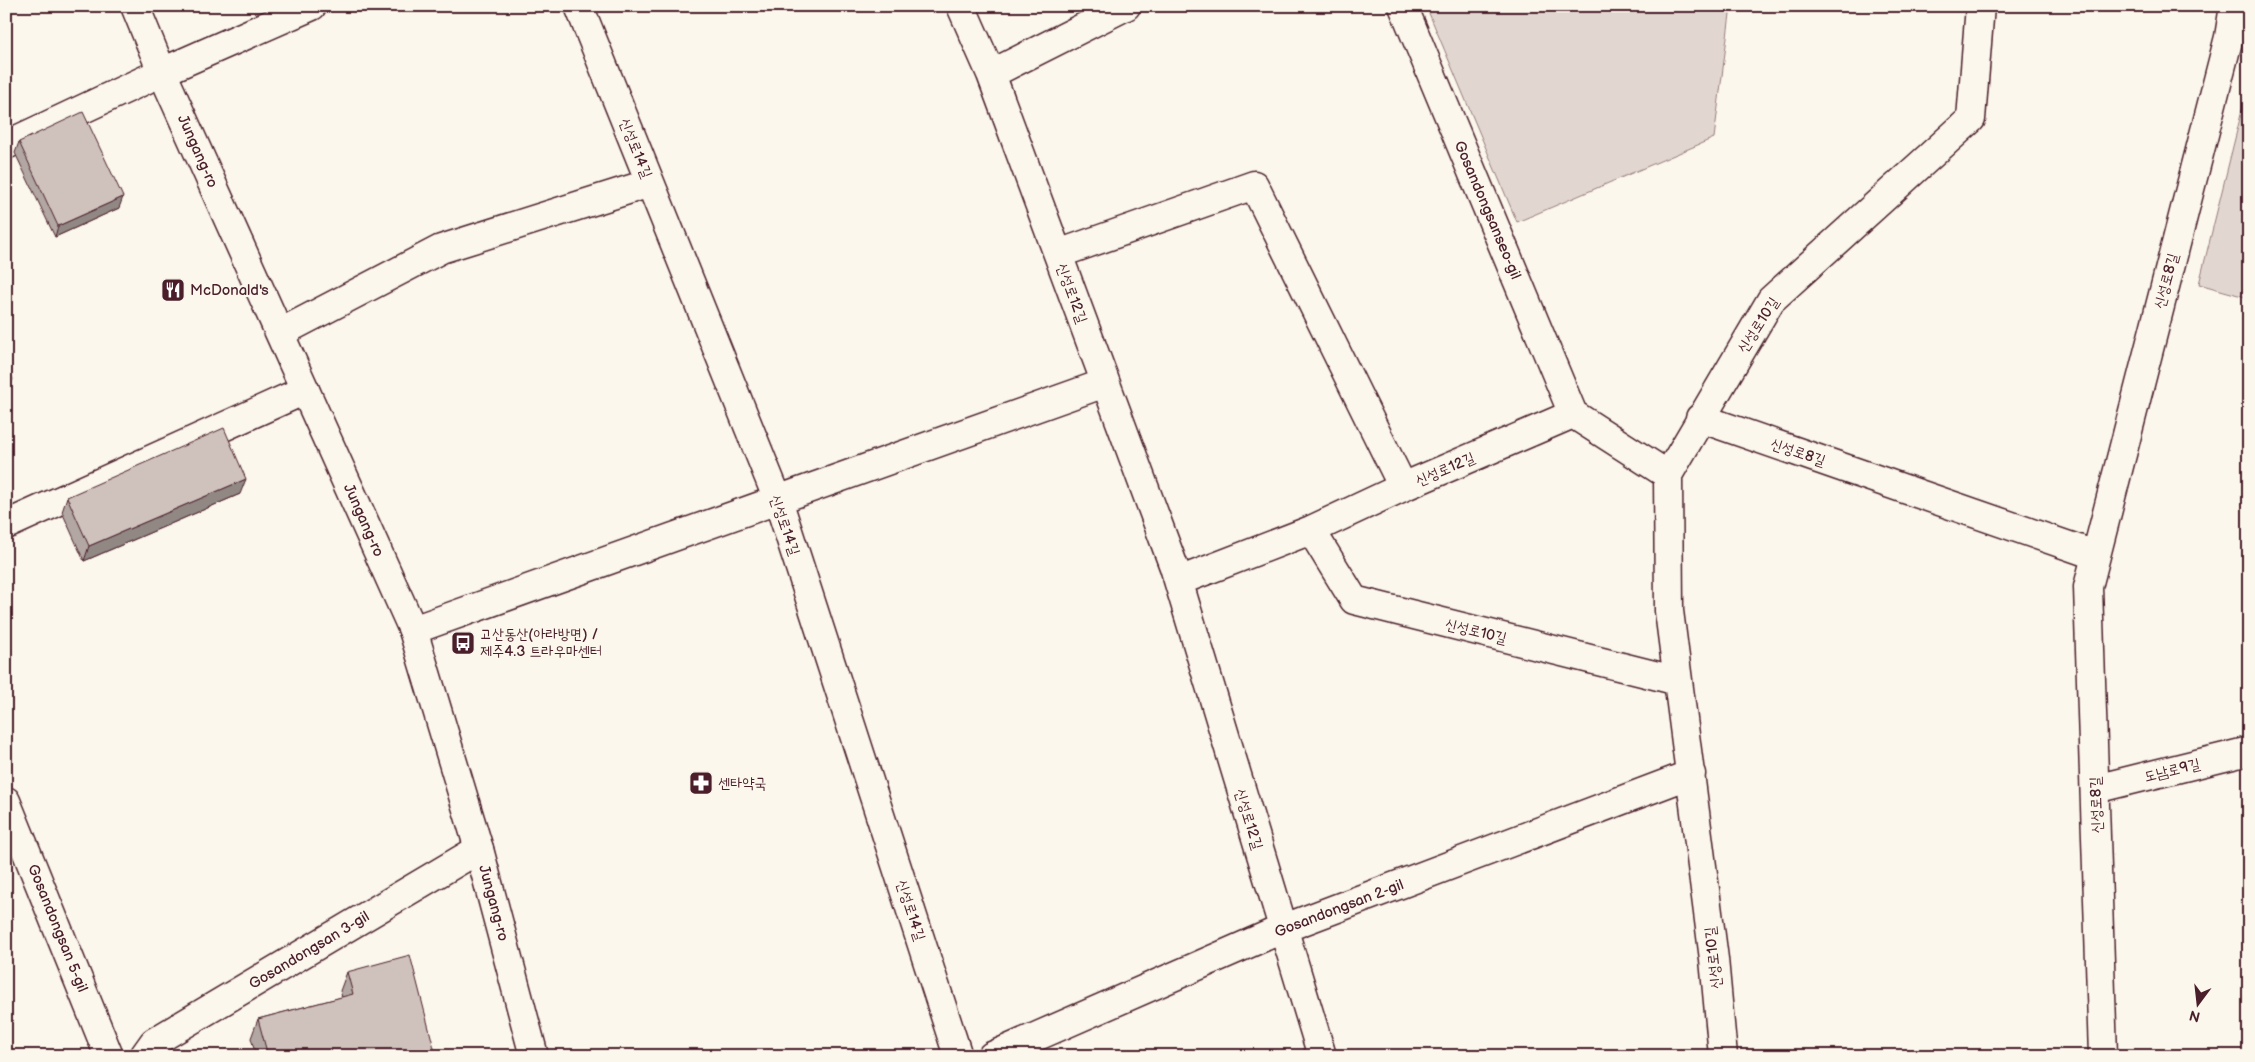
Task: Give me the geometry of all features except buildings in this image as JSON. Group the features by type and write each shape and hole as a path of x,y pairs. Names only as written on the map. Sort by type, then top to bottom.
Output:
{"street":[{"name":"Jungang-ro","path":"135,6 162,72 413,630 479,848 534,1056"},
{"path":"6,145 162,72 312,6"},
{"name":"신성로14길","path":"579,6 778,500 958,1056"},
{"name":"신성로12길","path":"961,6 991,74 1179,581 1282,929 1322,1056"},
{"path":"991,74 1126,6"},
{"name":"Gosandongsanseo-gil","path":"1403,6 1573,414"},
{"name":"신성로10길","path":"1723,1056 1712,949 1670,611 1668,475 1771,300 1972,119 1980,6"},
{"name":"신성로8길","path":"2103,1056 2088,587 2229,37 2234,6"},
{"path":"280,333 441,249 650,183"},
{"path":"1058,254 1254,185 1403,487"},
{"path":"413,630 1106,383"},
{"path":"6,525 305,390"},
{"path":"1573,414 1668,475"},
{"name":"신성로12길","path":"1179,581 1311,530 1403,487 1573,414"},
{"name":"신성로8길","path":"1700,418 2095,555"},
{"name":"신성로10길","path":"1311,530 1354,600 1678,681"},
{"name":"도남로9길","path":"2095,789 2249,752"},
{"name":"Gosandongsan 2-gil","path":"992,1056 1282,929 1690,774"},
{"name":"Gosandongsan 5-gil","path":"6,801 12,833 109,1056"},
{"name":"Gosandongsan 3-gil","path":"144,1056 154,1042 479,848"}],"shaded area":[{"path":"1426,6 1731,6 1714,138 1517,222"},
{"path":"2249,82 2249,298 2199,284"}],"place":[{"name":"McDonald's","path":"173,290"},
{"name":"고산동산(아라방면) / 제주4.3 트라우마센터","path":"463,643"},
{"name":"센타약국","path":"701,783"}]}
